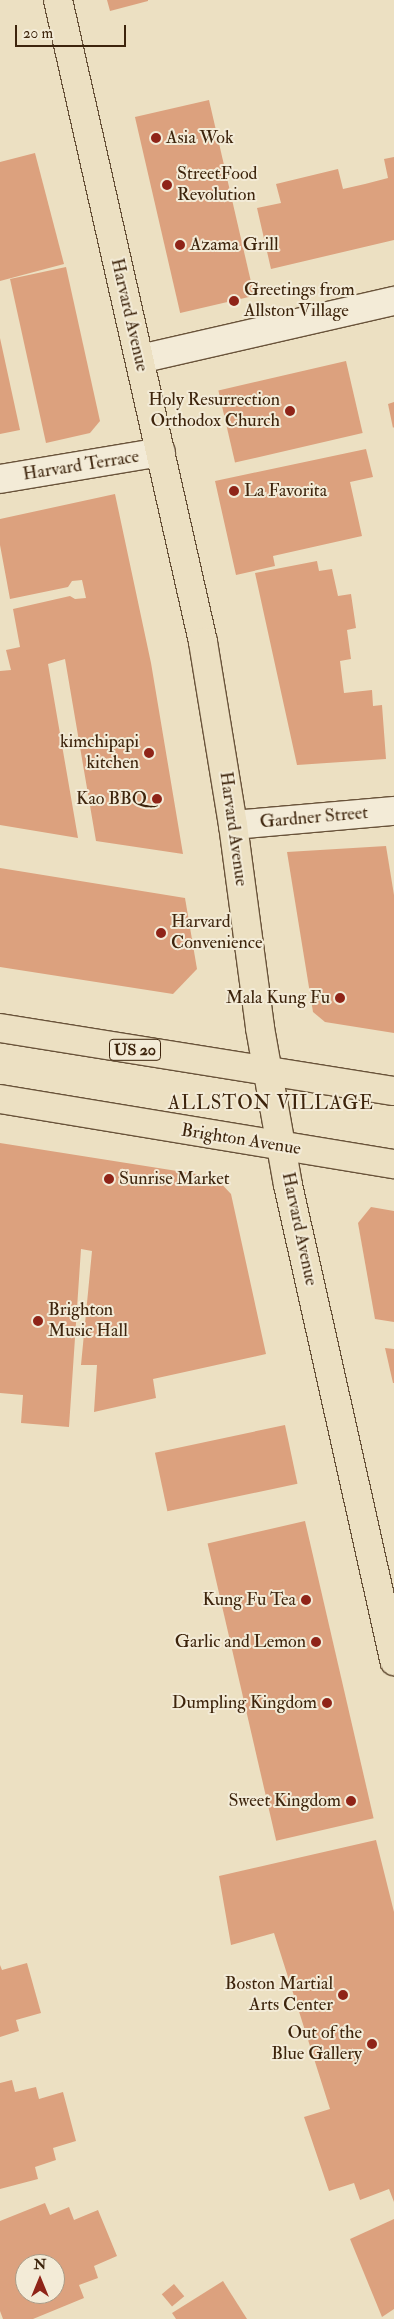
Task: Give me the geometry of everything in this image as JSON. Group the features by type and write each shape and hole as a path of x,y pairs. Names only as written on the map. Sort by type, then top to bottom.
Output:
{"main road":[{"name":"Harvard Avenue","path":"58,0 203,642 233,825 260,1028 270,1072 281,1147 329,1376 394,1661"},
{"name":"US 20","path":"0,1028 394,1091"},
{"name":"Brighton Avenue","path":"0,1099 281,1147 394,1164"}],"street":[{"path":"140,359 394,301"},
{"name":"Harvard Terrace","path":"0,479 161,452"},
{"name":"Gardner Street","path":"233,825 394,811"}],"building":[{"path":"107,0 148,0 148,1 110,11"},
{"path":"209,100 254,296 180,313 135,117"},
{"path":"35,153 64,264 0,281 0,162"},
{"path":"394,157 394,240 271,269 257,208 281,203 276,184 338,169 343,189 365,184 388,178 384,159"},
{"path":"66,267 100,421 90,433 46,443 10,279"},
{"path":"0,338 20,430 0,434"},
{"name":"Holy Resurrection Orthodox Church","path":"346,361 363,433 235,463 218,390"},
{"path":"394,402 394,427 393,428 388,404"},
{"path":"366,449 373,477 350,482 362,536 273,556 275,566 236,575 215,481"},
{"path":"115,494 151,663 183,854 96,841 65,659 48,664 78,838 0,825 0,671 11,670 6,650 20,647 13,609 70,596 75,599 86,598 82,580 72,581 68,587 10,599 0,545 0,519"},
{"path":"317,561 319,571 332,569 338,596 351,594 356,628 347,630 351,659 340,661 344,693 372,690 373,706 382,705 386,759 297,765 255,573"},
{"path":"386,846 394,895 394,1033 325,1022 313,1012 287,852"},
{"path":"0,868 185,898 197,969 173,994 0,967"},
{"path":"0,1143 215,1177 231,1194 266,1354 153,1379 156,1398 94,1412 97,1365 81,1365 92,1251 81,1249 69,1427 21,1423 23,1395 0,1393"},
{"path":"371,1207 394,1211 394,1322 375,1319 358,1223"},
{"path":"385,1348 394,1349 394,1383 393,1383"},
{"path":"285,1425 297,1484 167,1511 155,1453"},
{"path":"305,1521 374,1818 276,1841 208,1543"},
{"path":"376,1840 394,1912 394,2202 389,2189 360,2200 354,2183 329,2191 304,2117 330,2109 274,1933 231,1945 219,1876"},
{"path":"27,1963 41,2013 16,2020 19,2031 0,2037 0,1965 2,1970"},
{"path":"12,2080 15,2092 36,2087 39,2099 63,2092 76,2141 53,2148 56,2160 35,2167 38,2179 0,2189 0,2083"},
{"path":"45,2203 50,2215 69,2207 74,2220 98,2210 117,2256 94,2266 98,2278 79,2285 84,2298 33,2319 3,2319 0,2311 0,2221"},
{"path":"394,2219 394,2309 382,2317 350,2239"},
{"path":"223,2281 247,2319 176,2319 172,2313"},
{"path":"174,2284 184,2296 172,2307 162,2294"}],"place":[{"name":"Asia Wok","path":"156,138"},
{"name":"StreetFood Revolution","path":"167,185"},
{"name":"Azama Grill","path":"180,245"},
{"name":"Greetings from Allston Village","path":"234,301"},
{"name":"Holy Resurrection Orthodox Church","path":"290,411"},
{"name":"La Favorita","path":"234,491"},
{"name":"kimchipapi kitchen","path":"149,753"},
{"name":"Kao BBQ","path":"157,799"},
{"name":"Harvard Convenience","path":"161,933"},
{"name":"Mala Kung Fu","path":"340,998"},
{"name":"Sunrise Market","path":"109,1179"},
{"name":"Brighton Music Hall","path":"38,1321"},
{"name":"Kung Fu Tea","path":"306,1600"},
{"name":"Garlic and Lemon","path":"316,1642"},
{"name":"Dumpling Kingdom","path":"327,1703"},
{"name":"Sweet Kingdom","path":"351,1801"},
{"name":"Boston Martial Arts Center","path":"343,1995"},
{"name":"Out of the Blue Gallery","path":"372,2044"}],"district":[{"name":"ALLSTON VILLAGE","path":"271,1104"}]}
